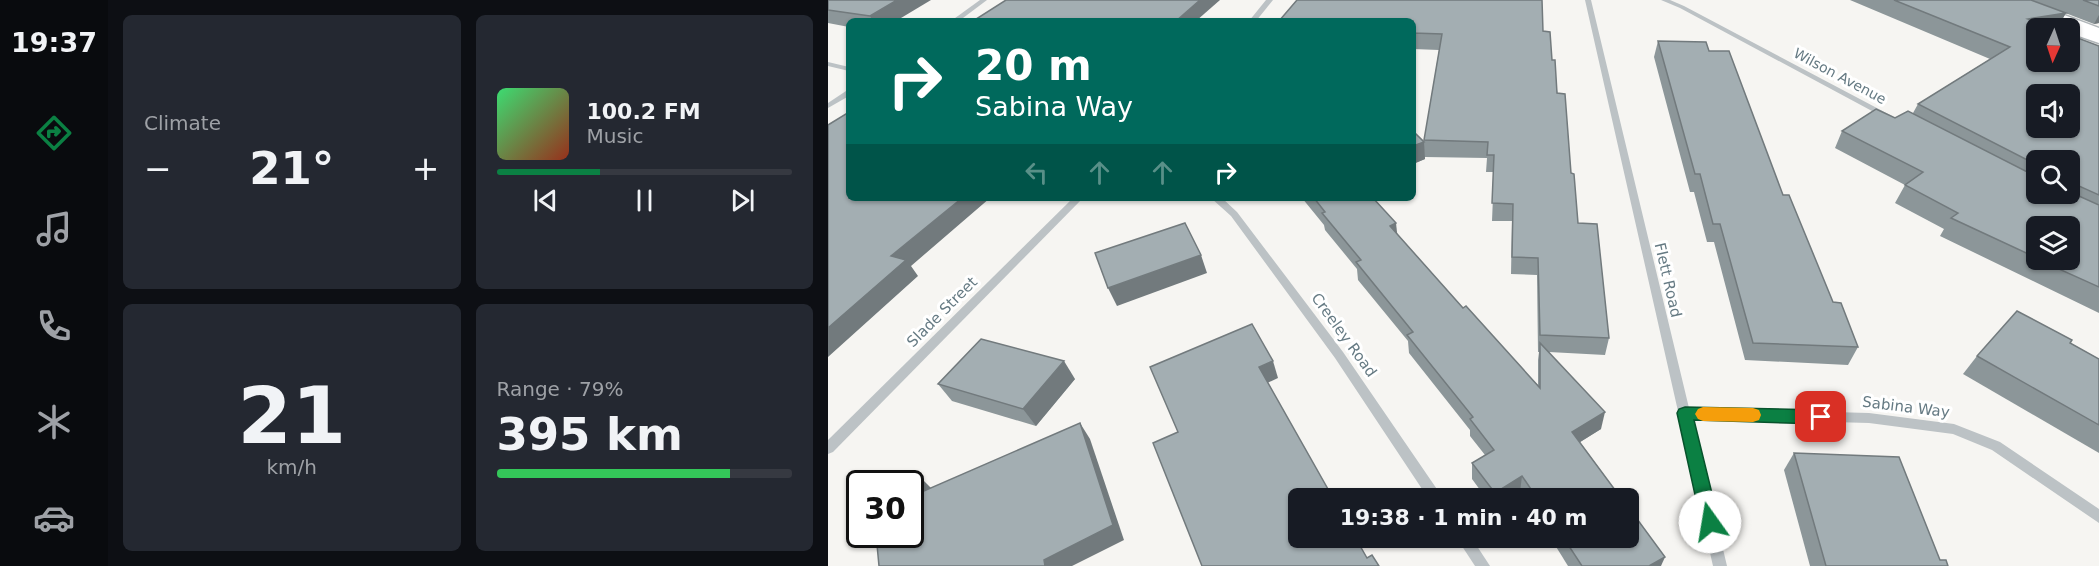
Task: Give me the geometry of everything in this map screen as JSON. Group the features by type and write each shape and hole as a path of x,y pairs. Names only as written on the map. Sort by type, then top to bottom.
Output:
{"main road":[{"path":"2005,0 2099,36"}],"street":[{"path":"958,18 984,0"},
{"path":"1255,18 1270,0"},
{"name":"Flett Road","path":"1588,0 1720,566"},
{"name":"Wilson Avenue","path":"1664,0 1682,7 1900,123"},
{"path":"828,64 846,68"},
{"path":"828,106 846,95"},
{"name":"Slade Street","path":"828,448 1075,201"},
{"name":"Creeley Road","path":"1219,201 1234,214 1339,355 1429,488"},
{"name":"Sabina Way","path":"1685,413 1869,418 1954,429 1996,446 2099,517"},
{"path":"1471,548 1483,566"}],"building":[{"path":"828,0 897,0 870,16 828,10"},
{"path":"1006,0 1200,0 1179,18 978,18"},
{"path":"1297,0 1542,0 1543,31 1550,32 1557,93 1565,94 1571,173 1574,174 1578,223 1597,224 1609,338 1540,335 1538,258 1512,257 1513,204 1492,203 1494,155 1487,155 1488,142 1424,140 1442,34 1416,33 1416,18 1282,18"},
{"path":"1894,0 2031,0 2066,13 2026,18 2026,72 2080,72 2080,39 2099,46 2099,195 2080,186 2080,150 2026,150 2026,159 1918,104 2010,47"},
{"path":"2083,0 2099,0 2099,6"},
{"path":"1658,41 1706,42 1709,51 1729,51 1783,195 1789,195 1833,302 1841,303 1858,347 1753,343 1720,224 1713,224 1700,174 1695,174"},
{"path":"1876,109 1895,118 1908,111 2026,171 2026,204 2080,204 2080,196 2099,205 2099,287 2061,270 2080,270 2080,216 2026,216 2026,253 1951,218 1958,213 1905,185 1923,172 1842,131"},
{"path":"846,114 846,201 958,201 891,256 906,260 828,328 828,125"},
{"path":"1416,134 1424,142 1416,145"},
{"path":"1316,201 1376,201 1396,223 1390,226 1463,308 1466,306 1540,388 1540,343 1605,412 1572,432 1614,488 1530,488 1522,476 1503,488 1491,488 1472,463 1494,450 1470,419 1473,417 1407,335 1413,332 1356,262 1361,260 1322,213 1325,212"},
{"path":"1185,223 1201,255 1108,288 1095,253"},
{"path":"2017,311 2072,340 2070,343 2099,359 2099,425 1977,356"},
{"path":"1252,324 1273,361 1259,367 1327,488 1288,488 1288,548 1361,548 1367,558 1372,555 1379,566 1202,566 1153,443 1178,432 1150,367"},
{"path":"981,339 1064,361 1023,409 938,384"},
{"path":"1080,423 1113,525 1044,560 1045,566 879,566 877,548 924,548 924,491"},
{"path":"1794,453 1899,457 1940,560 1946,560 1948,566 1826,566"},
{"path":"1639,522 1665,557 1649,566 1582,566 1570,548 1639,548"}],"slow traffic":[{"path":"1703,414 1753,415"}],"route":[{"path":"1710,522 1685,413 1821,417"}]}
